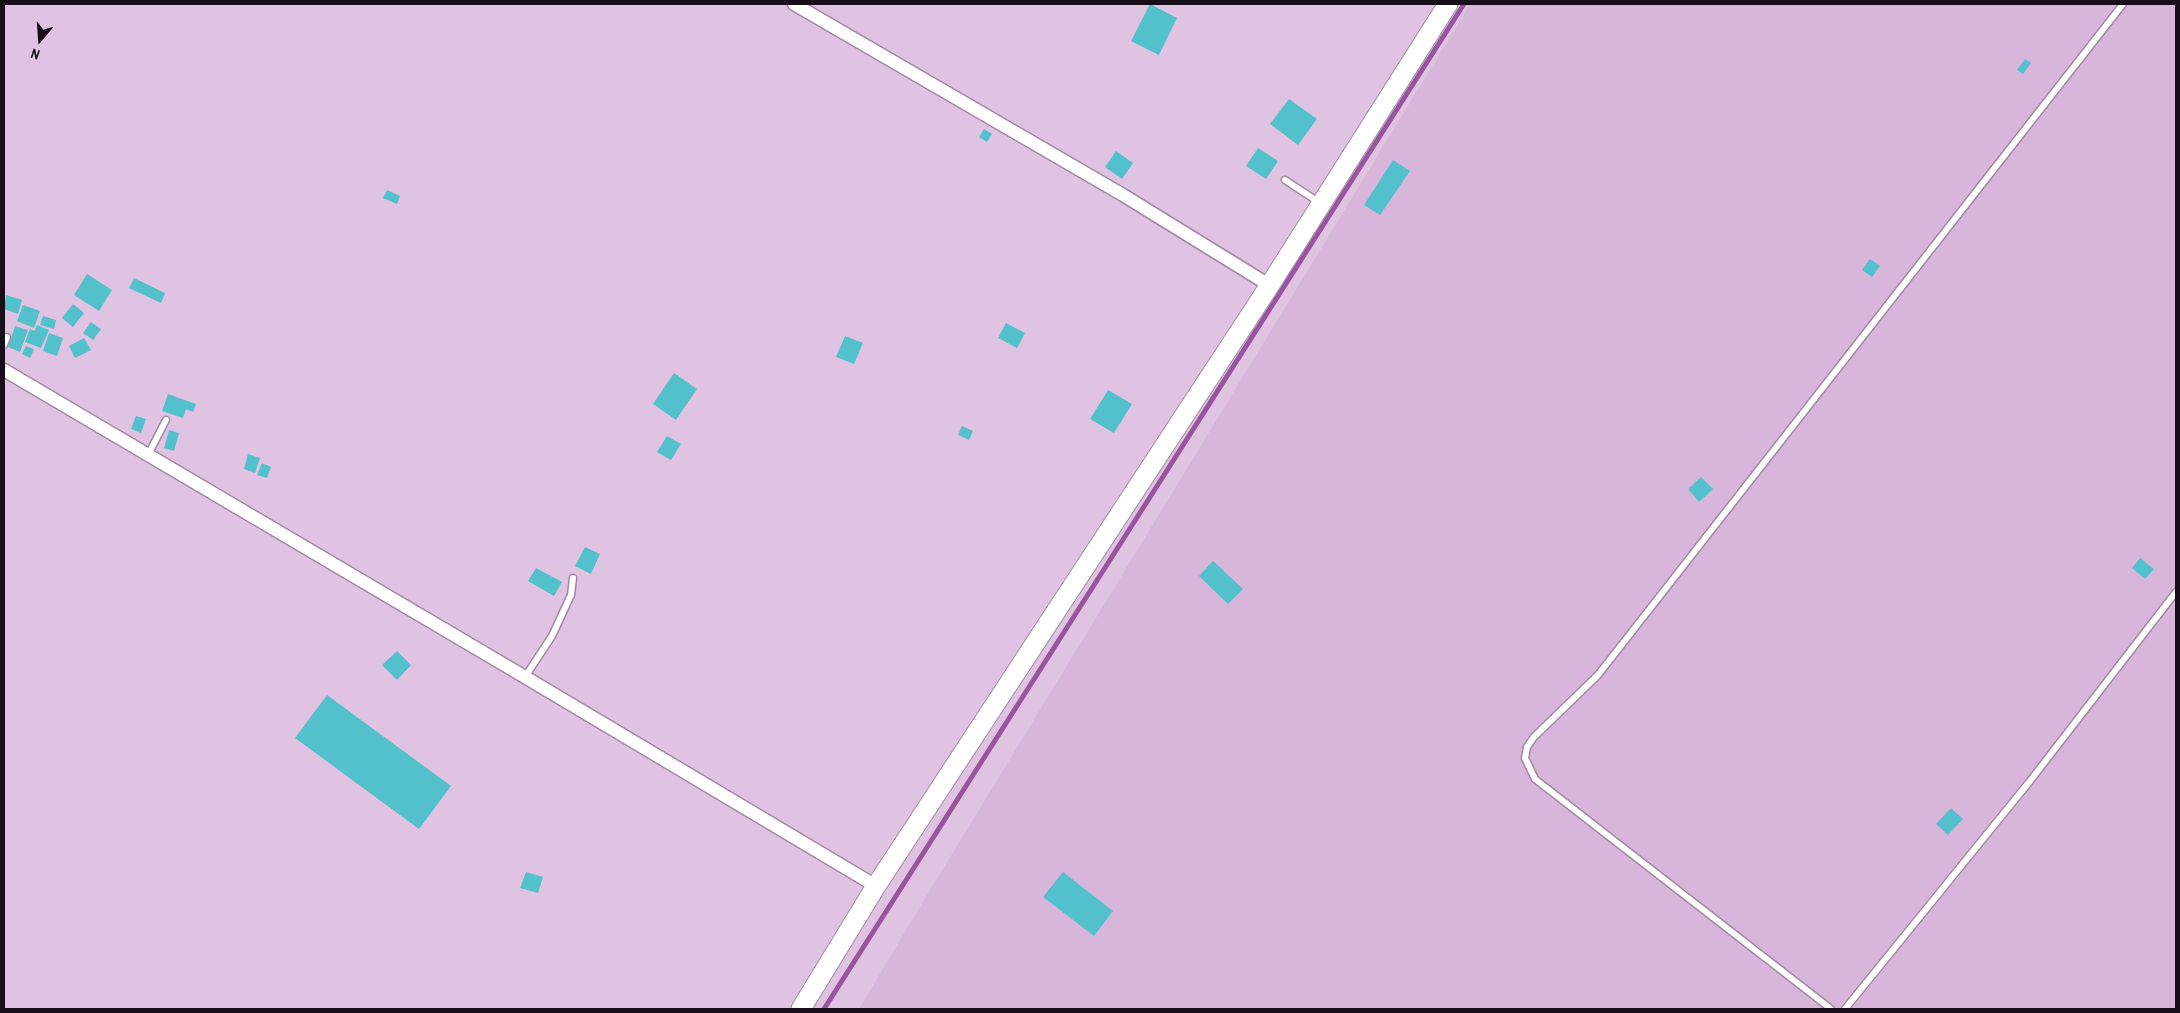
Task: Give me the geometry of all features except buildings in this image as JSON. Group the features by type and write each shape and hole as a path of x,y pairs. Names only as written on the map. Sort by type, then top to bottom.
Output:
{"street":[{"path":"794,4 1123,195 1269,286"},
{"path":"801,1009 876,886 1269,286 1448,4"},
{"path":"4,370 876,886"}],"lane":[{"path":"1831,1009 1535,779 1525,758 1528,747 1534,737 1598,675 2123,4"},
{"path":"1285,180 1321,203"},
{"path":"4,345 7,336"},
{"path":"148,455 166,420"},
{"path":"525,677 552,636 571,595 574,578"},
{"path":"1845,1009 2030,782 2176,592"}],"shaded area":[{"path":"1470,4 2176,4 2176,1009 859,1009"}],"waterway":[{"path":"824,1009 1464,4"}]}
